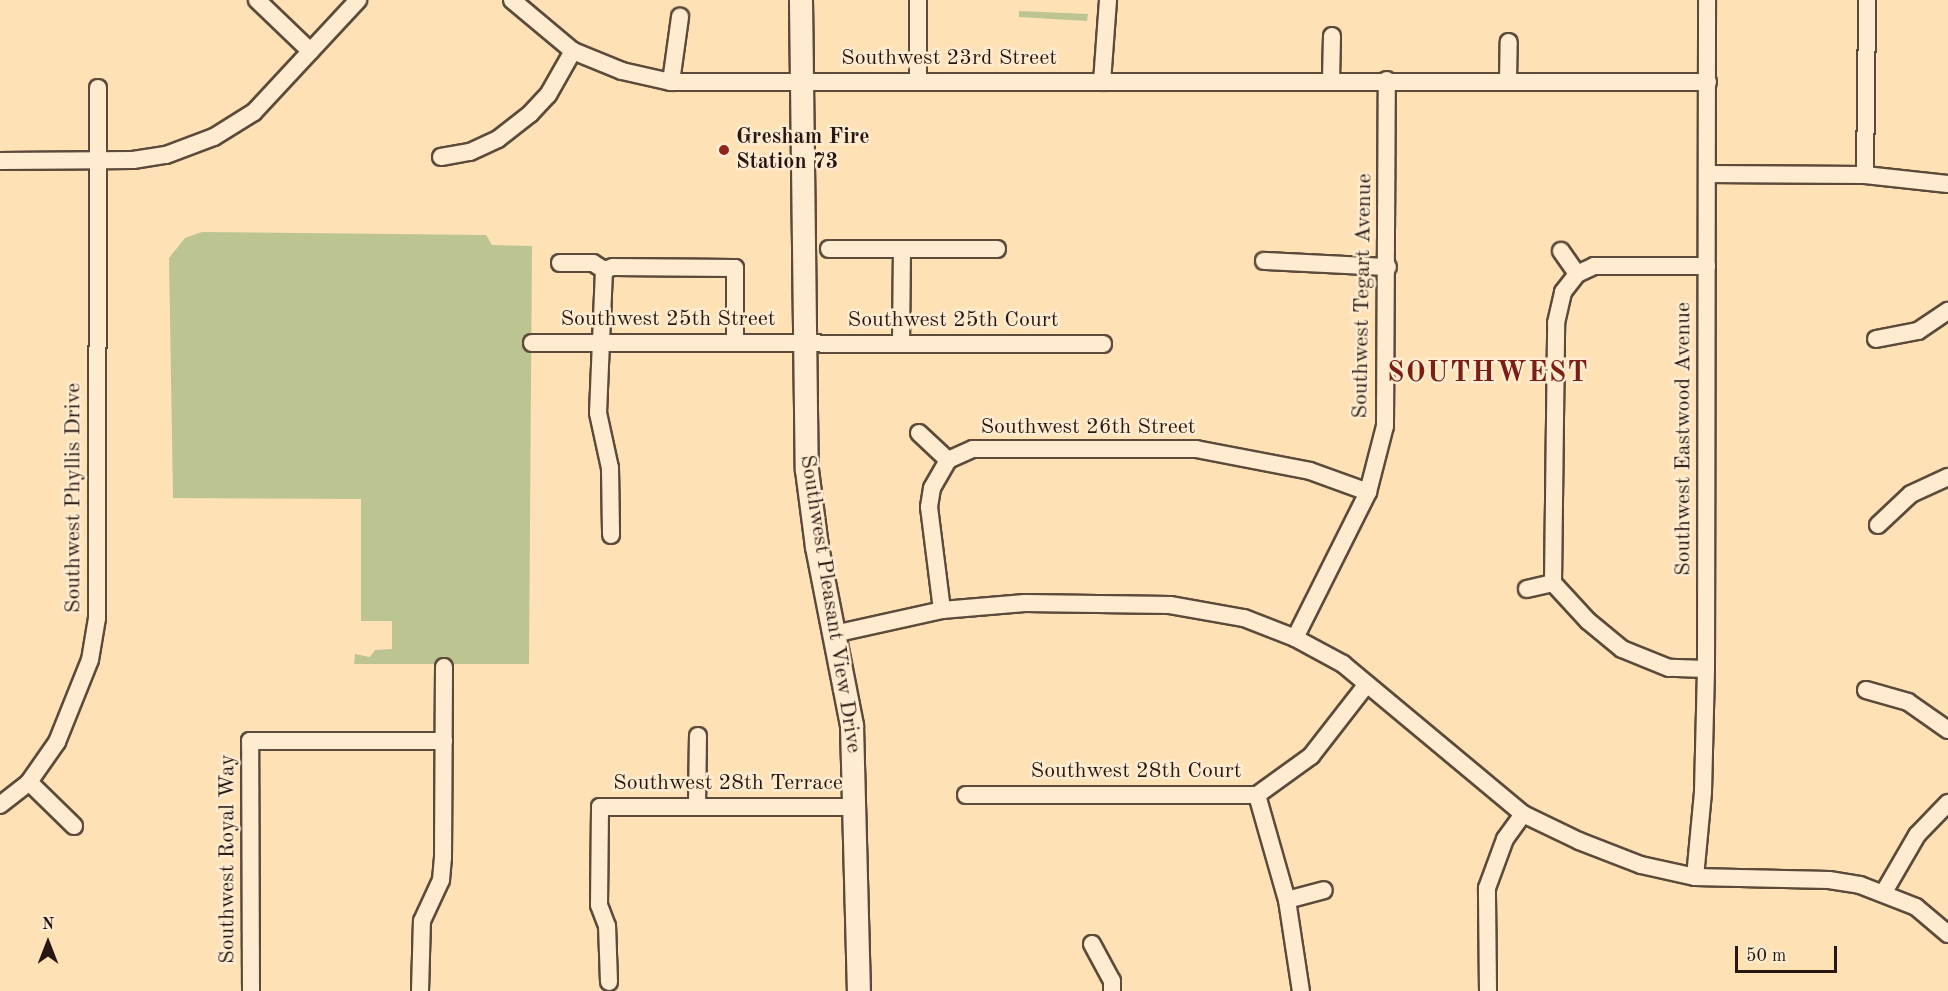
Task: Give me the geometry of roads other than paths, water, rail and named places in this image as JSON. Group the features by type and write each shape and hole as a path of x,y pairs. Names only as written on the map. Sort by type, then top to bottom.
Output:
{"main road":[{"name":"Southwest Pleasant View Drive","path":"801,0 803,343 809,493 852,726 857,807 859,991"}],"street":[{"path":"257,0 310,51"},
{"path":"0,161 96,161 166,155 214,137 254,112 358,0"},
{"name":"Southwest 23rd Street","path":"512,0 573,51 622,71 671,82 1330,80 1708,82"},
{"path":"918,0 918,81"},
{"path":"1102,82 1108,0"},
{"name":"Southwest Eastwood Avenue","path":"1695,877 1703,792 1706,669 1707,0"},
{"path":"1865,175 1867,0"},
{"path":"671,82 680,17"},
{"path":"1330,80 1332,36"},
{"path":"1508,81 1509,42"},
{"path":"441,157 470,152 498,139 530,114 548,95 573,51"},
{"name":"Southwest Tegart Avenue","path":"1295,639 1368,492 1385,426 1388,267 1387,80"},
{"name":"Southwest Phyllis Drive","path":"0,804 29,782 57,742 75,706 90,660 97,618 96,161 98,88"},
{"path":"1707,174 1865,175 1948,184"},
{"path":"829,249 997,249"},
{"path":"901,343 902,249"},
{"path":"1561,251 1577,274"},
{"path":"1264,261 1388,267"},
{"path":"560,263 593,263 604,270"},
{"path":"1706,669 1669,668 1622,649 1588,621 1553,583 1557,313 1563,292 1577,274 1594,266 1707,266"},
{"path":"604,270 613,267 735,268 735,342"},
{"path":"604,270 599,429 610,468 611,535"},
{"path":"1876,339 1918,332 1948,311"},
{"name":"Southwest 25th Street","path":"532,343 803,343"},
{"name":"Southwest 25th Court","path":"803,343 1103,344"},
{"path":"919,433 948,460 932,488 929,507 942,610"},
{"name":"Southwest 26th Street","path":"948,460 989,447 1169,447 1310,471 1368,492"},
{"path":"1878,525 1911,494 1948,477"},
{"path":"1527,590 1553,583"},
{"path":"834,634 942,610 1024,603 1170,605 1244,618 1295,639 1343,664 1523,814 1599,850 1641,865 1695,877 1829,880 1884,892 1925,913 1948,934"},
{"path":"420,991 422,921 441,880 443,858 444,667"},
{"name":"Southwest 28th Court","path":"966,795 1257,795 1311,756 1367,684"},
{"path":"1866,690 1908,702 1948,730"},
{"path":"697,806 698,736"},
{"name":"Southwest Royal Way","path":"251,991 250,741 444,741"},
{"path":"29,782 74,826"},
{"path":"1257,795 1287,900 1301,991"},
{"path":"1884,892 1906,850 1948,803"},
{"name":"Southwest 28th Terrace","path":"609,982 607,926 599,905 600,807 857,807"},
{"path":"1488,991 1487,888 1505,839 1523,814"},
{"path":"1287,900 1324,890"},
{"path":"1092,944 1112,981 1112,991"}],"place":[{"name":"Gresham Fire Station 73","path":"724,150"}],"district":[{"name":"SOUTHWEST","path":"1488,374"}]}
